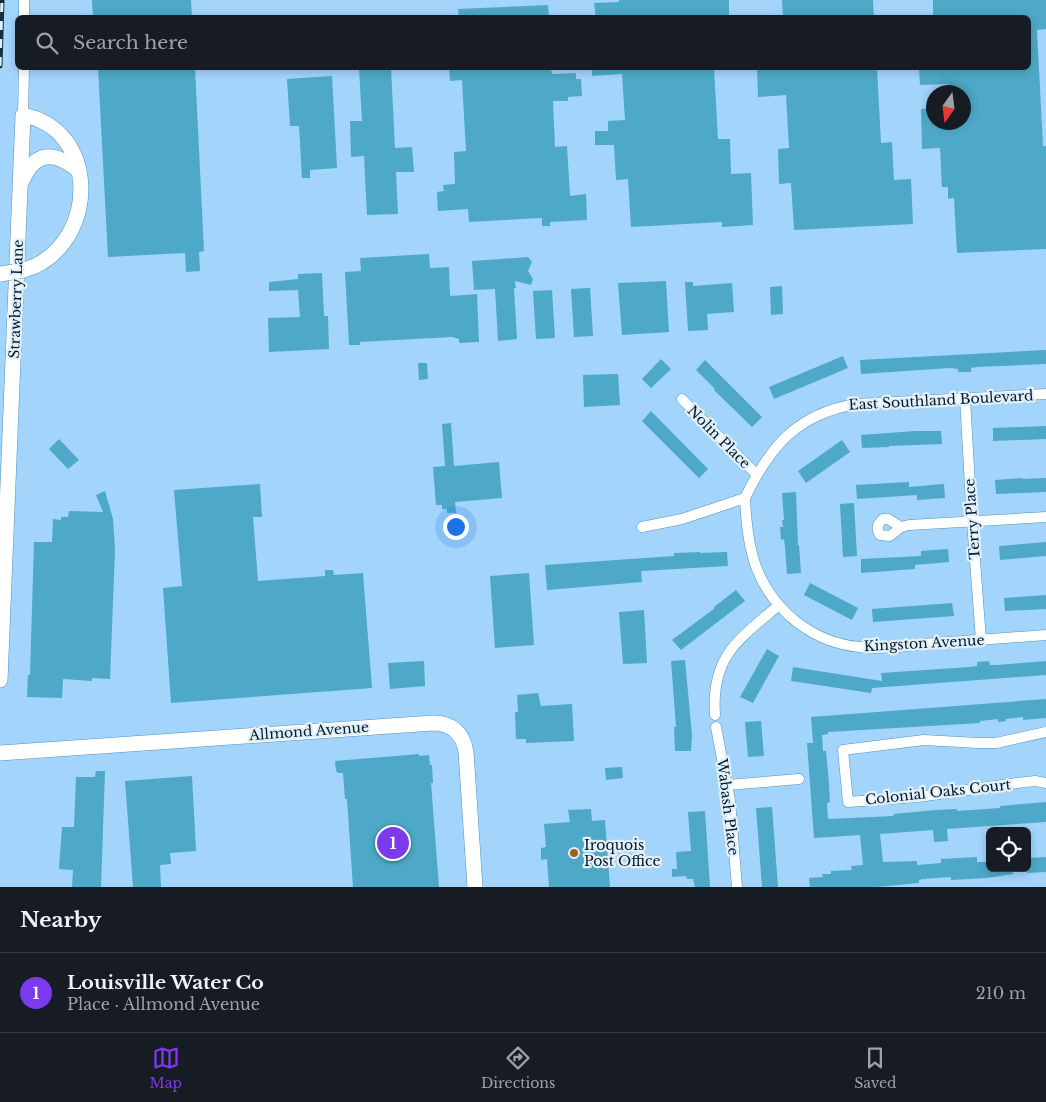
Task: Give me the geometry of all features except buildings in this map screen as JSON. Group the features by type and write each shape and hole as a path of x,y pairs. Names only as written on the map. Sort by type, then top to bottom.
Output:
{"street":[{"path":"24,0 24,15"},
{"name":"Strawberry Lane","path":"0,680 24,70"},
{"path":"0,274 24,270 35,266 53,255 71,232 77,220 81,200 79,171 75,159 60,135 36,118 23,115"},
{"path":"21,182 32,164 40,158 51,156 64,159 79,171"},
{"name":"East Southland Boulevard","path":"745,498 756,474 778,444 795,428 829,410 856,404 1046,394"},
{"name":"Terry Place","path":"965,398 980,640"},
{"name":"Nolin Place","path":"682,400 756,474"},
{"path":"642,527 682,519 745,498"},
{"name":"Kingston Avenue","path":"745,498 746,522 756,569 769,593 788,616 800,626 816,634 840,644 870,648 1046,635"},
{"path":"901,527 1046,517"},
{"path":"715,715 715,690 719,671 725,658 741,637 779,605"},
{"name":"Allmond Avenue","path":"0,753 433,723 448,724 460,735 465,746 475,887"},
{"name":"Wabash Place","path":"716,727 728,785 737,887"},
{"name":"Colonial Oaks Court","path":"1046,732 996,743 924,740 843,750 848,802 918,797 1036,781 1046,783"},
{"path":"728,785 799,779"}],"railway":[{"path":"0,66 2,0"}],"place":[{"name":"Louisville Water Co","path":"393,843"},
{"name":"Iroquois Post Office","path":"574,853"}]}
